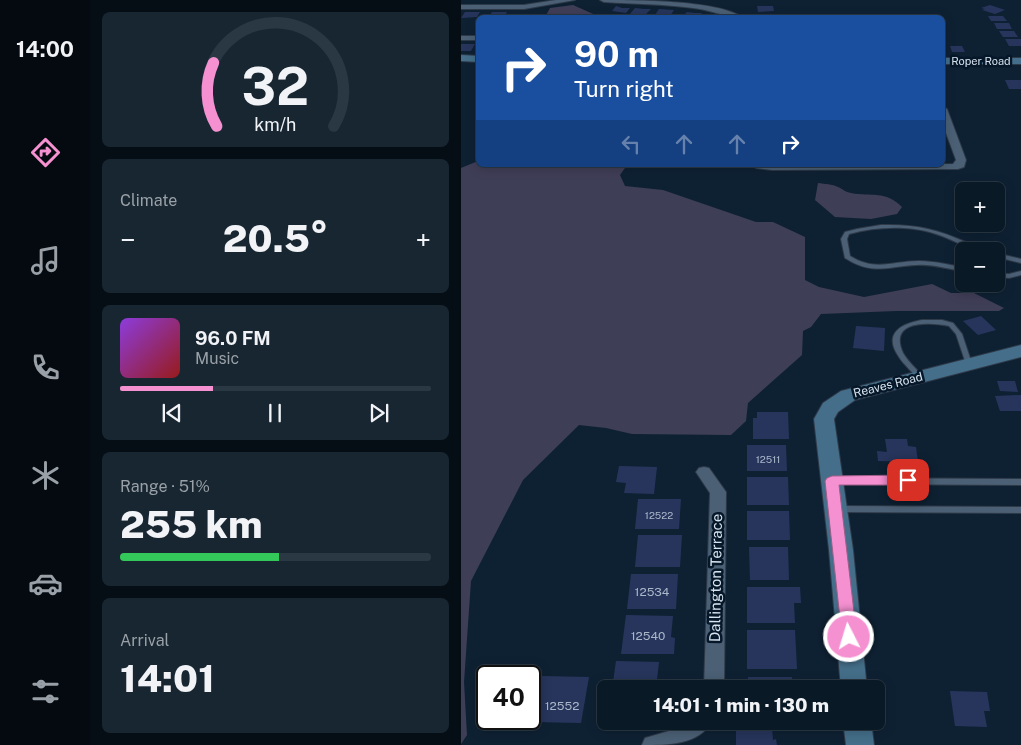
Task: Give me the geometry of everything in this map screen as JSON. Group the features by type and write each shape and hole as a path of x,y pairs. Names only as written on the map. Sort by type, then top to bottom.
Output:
{"street":[{"path":"461,7 524,7 571,0"},
{"path":"604,0 700,7 725,10 734,15"},
{"path":"520,15 524,7"},
{"path":"461,38 476,38"},
{"path":"461,58 476,59"},
{"name":"Roper Road","path":"945,61 1021,61"},
{"path":"773,167 954,167 960,164 961,160 945,121"},
{"name":"Reaves Road","path":"853,680 836,509 824,418 830,408 848,395 1021,351"},
{"name":"Dallington Terrace","path":"703,472 718,492 714,680"},
{"path":"652,745 673,740 692,730"},
{"path":"858,730 860,745"}],"lane":[{"path":"955,268 919,263 882,268 866,267 847,257 843,238 847,233 866,227 910,228 939,232 962,242"},
{"path":"1005,257 1021,261"},
{"path":"1005,276 1021,273"},
{"path":"920,377 900,354 896,339 899,330 908,324 935,321 951,324 959,334 969,364"},
{"path":"832,481 1021,482"},
{"path":"836,509 1021,510"}],"shaded area":[{"path":"573,5 596,15 546,15 550,8"},
{"path":"476,162 476,167 629,167 625,168 620,175 625,186 663,190 756,222 773,222 805,237 805,280 819,287 864,297 932,284 951,293 974,293 1004,308 999,311 896,311 821,314 811,327 803,331 802,355 748,403 746,421 731,435 632,434 606,428 579,425 523,480 471,581 464,682 467,735 461,744 461,168"},
{"path":"818,183 833,185 851,193 884,196 902,207 897,214 871,219 835,217 815,200"}],"building":[{"path":"990,5 1005,10 995,14 981,8"},
{"path":"616,6 630,8 626,13 612,11"},
{"path":"757,6 773,6 774,11 758,12"},
{"path":"635,8 651,9 645,15 630,14"},
{"path":"659,9 674,10 671,15 655,15"},
{"path":"465,12 480,12 476,17 461,18"},
{"path":"492,12 507,12 505,15 490,15"},
{"path":"687,12 702,13 700,15 684,15"},
{"path":"988,16 1003,16 1007,21 991,21"},
{"path":"994,23 1009,23 1012,29 997,29"},
{"path":"999,31 1014,31 1018,37 1003,37"},
{"path":"1005,39 1021,39 1021,46 1009,46"},
{"path":"461,44 475,44 471,51 461,51"},
{"path":"950,46 962,46 965,52 952,52"},
{"path":"1005,80 1021,80 1021,89 1009,89"},
{"path":"981,316 996,330 978,335 963,321"},
{"path":"856,326 885,328 884,351 853,348"},
{"path":"997,381 1015,381 1018,392 1000,391"},
{"path":"1021,395 1021,411 1000,411 995,396"},
{"path":"757,412 788,412 789,439 753,439 753,418 757,418"},
{"path":"885,439 907,439 908,446 916,447 918,462 878,461 877,451 887,452"},
{"path":"747,445 786,445 787,471 747,471"},
{"path":"619,466 657,467 654,494 624,493 626,483 616,482"},
{"path":"747,477 788,477 789,505 747,505"},
{"path":"638,499 681,499 679,529 635,529"},
{"path":"747,511 789,511 790,540 747,540"},
{"path":"638,535 682,535 680,567 635,567"},
{"path":"749,547 788,547 789,580 750,580"},
{"path":"631,574 678,574 676,609 627,609"},
{"path":"747,587 800,587 801,603 794,603 795,623 747,623"},
{"path":"626,615 673,616 671,637 675,638 674,654 621,654"},
{"path":"747,630 795,630 797,669 747,669"},
{"path":"616,661 659,662 657,680 613,680"},
{"path":"542,676 589,677 581,723 541,722"},
{"path":"748,677 792,677 792,680 748,680"},
{"path":"950,691 987,692 990,711 984,711 987,727 955,726"},
{"path":"736,730 772,730 773,740 776,739 777,745 736,745"}],"route":[{"path":"849,637 832,481 908,480"}]}
